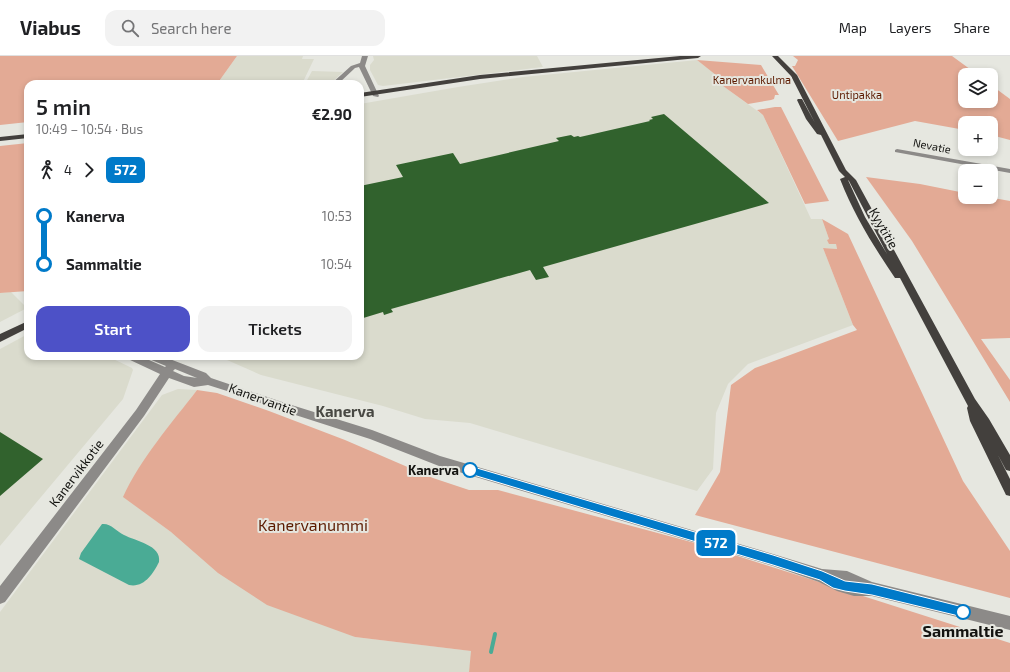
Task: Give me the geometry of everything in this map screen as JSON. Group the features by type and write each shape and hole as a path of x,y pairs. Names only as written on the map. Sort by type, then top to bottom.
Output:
{"main road":[{"path":"648,61 673,56"},
{"path":"364,95 480,78 698,56"},
{"name":"Kyytitie","path":"769,56 787,75 809,119 828,142"},
{"name":"Kyytitie","path":"775,56 794,75 823,128 828,142 843,171 852,180 971,402 985,422 1010,466"},
{"path":"364,98 375,94"},
{"path":"0,138 24,136"},
{"path":"0,338 24,326"},
{"name":"Kyytitie","path":"971,402 975,421 1010,491"}],"street":[{"path":"365,56 362,64 375,94"},
{"path":"338,80 353,67 362,64"},
{"name":"Nevatie","path":"897,151 1010,171"},
{"name":"Kanervantie","path":"143,360 169,369"},
{"name":"Kanervantie","path":"157,360 182,380 194,383 208,381 372,435 439,461 766,557 822,576 837,584 872,590 1010,623"},
{"name":"Kanervikkotie","path":"0,597 140,414 169,369"}],"shaded area":[{"path":"237,56 303,56 302,59 314,59 304,80 220,80"},
{"path":"373,56 537,56 543,67 383,86 378,85 370,70 370,65 374,60"},
{"path":"697,60 721,78 723,86 763,115 811,219 822,219 829,239 827,240 836,244 837,249 823,248 853,325 748,364 728,384 716,413 713,469 697,491 470,423 425,419 383,406 261,375 227,360 364,360 364,103 523,77"},
{"path":"312,71 343,72 334,80 307,80"},
{"path":"11,292 24,305 24,310 0,322 0,293"},
{"path":"24,336 24,360 115,360 132,368 133,370 123,399 0,546 0,349"},
{"path":"178,389 197,390 152,449 124,497 171,532 355,637 472,651 469,672 0,672 0,612 162,395"},
{"path":"102,524 111,526 124,535 147,544 156,551 159,556 159,562 151,575 144,582 129,585 79,559 81,553"}],"green space":[{"path":"0,56 237,56 220,80 24,80 24,122 0,125"},
{"name":"Untipakka","path":"793,56 952,56 968,68 958,68 958,108 998,108 998,90 1010,99 1010,140 998,137 998,116 958,116 958,129 915,121 838,141 792,66 795,66 798,60"},
{"name":"Kanervankulma","path":"697,60 761,65 779,95 775,95 774,99 771,100 748,104 723,86 721,79"},
{"path":"781,107 829,201 805,204 763,115 757,110"},
{"path":"24,143 24,291 0,293 0,146"},
{"path":"866,177 920,184 958,192 958,204 998,204 998,199 1010,201 1010,338 981,339 1010,380 1010,402 912,241"},
{"path":"822,219 848,234 963,481 1010,551 1010,598 695,515 720,472 731,385 755,368 857,330 853,325 823,248 837,249 836,244 829,244 827,240 829,239"},
{"name":"Kanervanummi","path":"197,390 217,393 269,411 345,440 433,478 469,490 498,490 706,546 1010,643 1010,672 469,672 471,651 355,637 267,605 218,573 171,532 123,497 147,455"}],"building":[{"path":"664,114 769,203 543,267 549,277 536,280 530,270 391,309 393,312 384,315 383,312 364,318 364,185 403,177 396,165 453,153 460,164 559,141 556,138 571,135 574,137 580,137 650,121 649,120 653,119 651,117"},
{"path":"0,432 43,459 0,496"}],"waterway":[{"path":"491,652 495,634"}],"bus line":[{"name":"572","path":"470,470 773,560 822,576 837,584 872,590 963,612"}],"place":[{"name":"Kanerva","path":"470,470"},
{"name":"Sammaltie","path":"963,612"}],"district":[{"name":"Kanerva","path":"345,412"}]}
